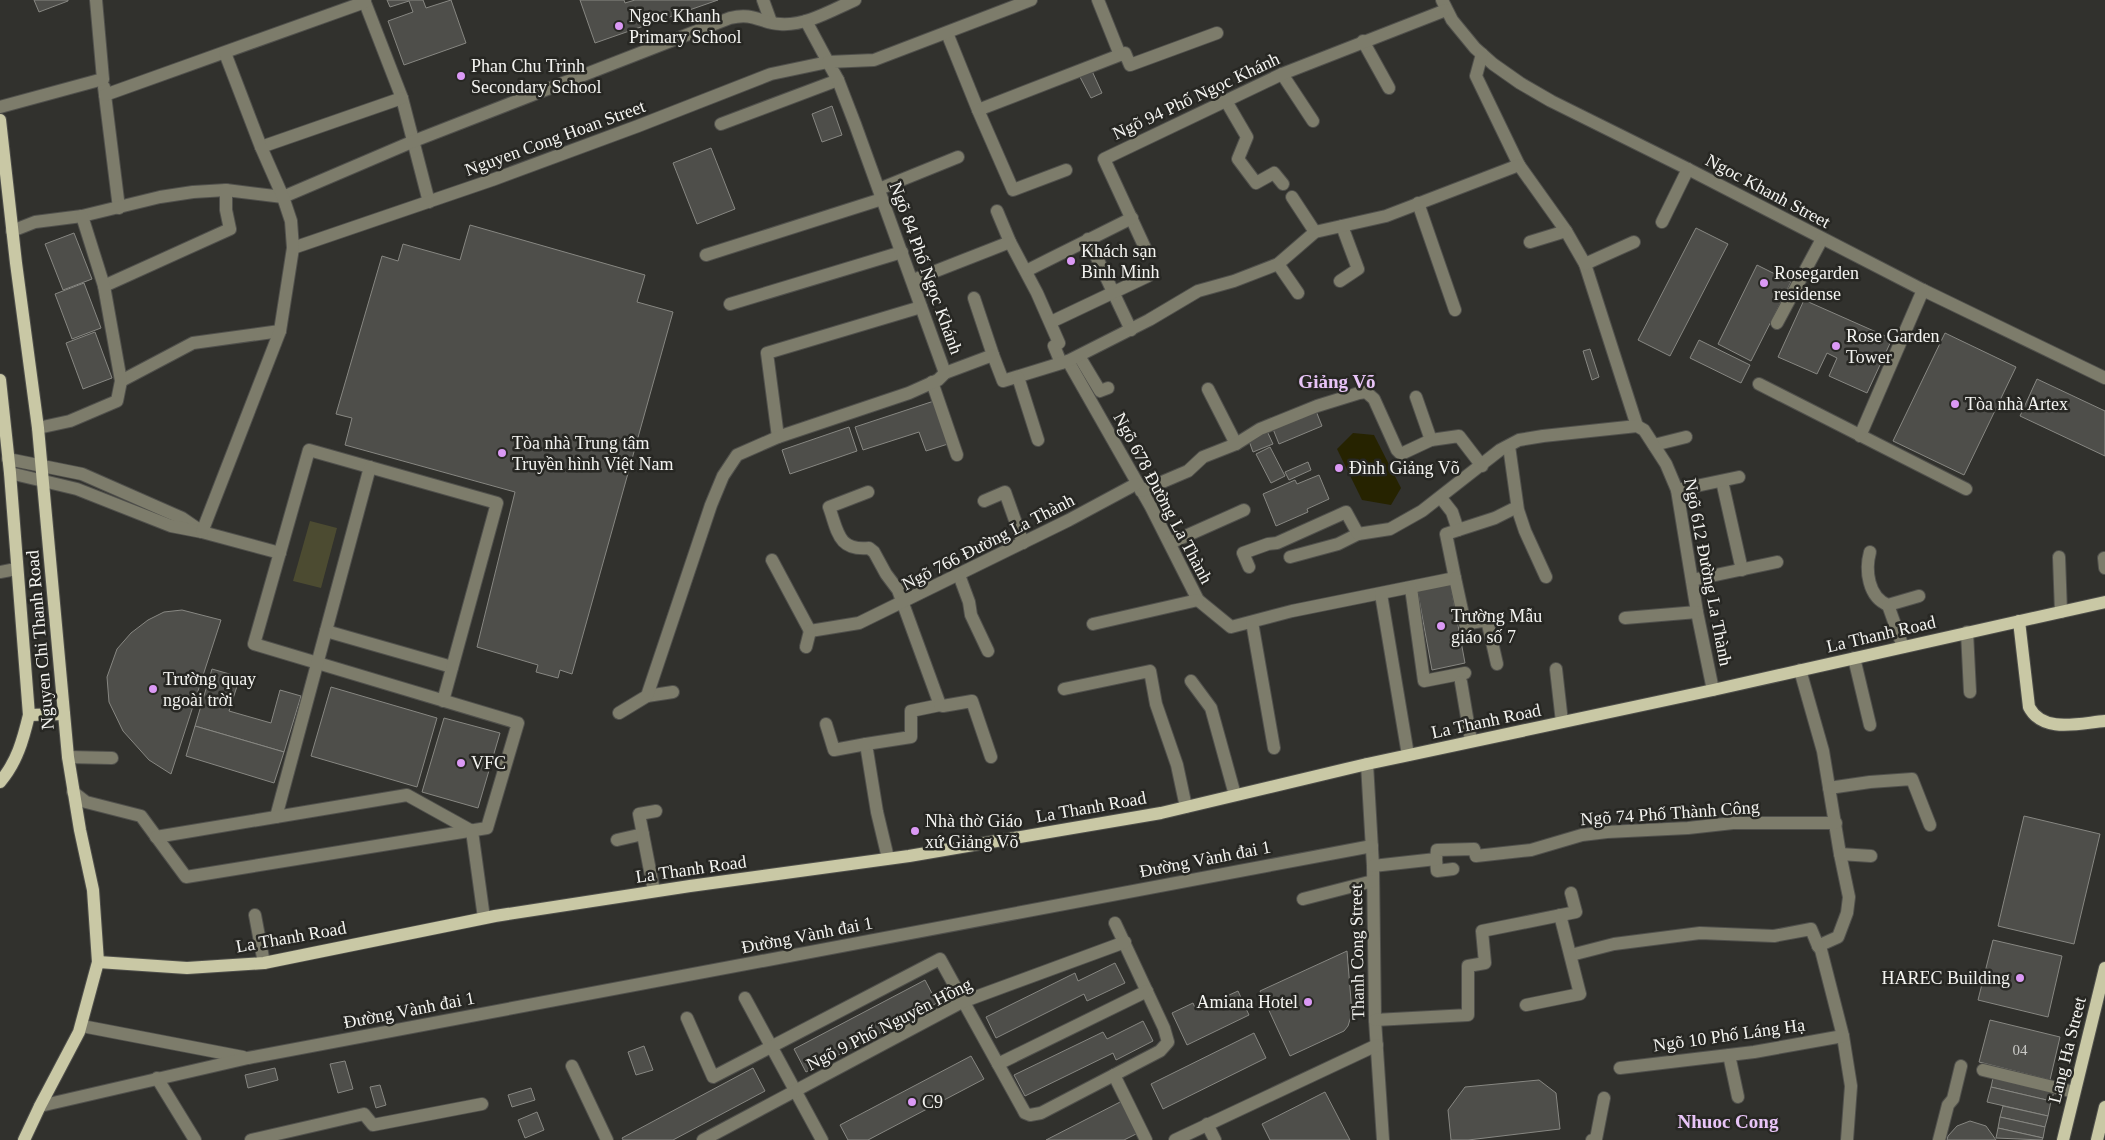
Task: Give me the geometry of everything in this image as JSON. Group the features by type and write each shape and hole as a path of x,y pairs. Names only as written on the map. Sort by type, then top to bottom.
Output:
{"main road":[{"name":"Nguyen Chi Thanh Road","path":"0,120 12,231 38,428 68,757 92,890 98,962 82,1026 24,1140"},
{"name":"Nguyen Chi Thanh Road","path":"0,380 10,473 16,569 29,715 22,744 9,771 0,782"},
{"name":"La Thanh Road","path":"98,962 187,968 264,963 484,918 654,891 888,858 1074,828 1186,807 1367,764 1713,690 2105,602"},
{"path":"2019,621 2030,707 2034,716 2052,725 2105,721"},
{"path":"29,715 64,714"},
{"name":"Lang Ha Street","path":"2064,1140 2105,968"},
{"path":"2097,1140 2105,1107"}],"street":[{"path":"763,0 771,22"},
{"path":"12,231 35,222 82,216 160,197 226,190 283,197 414,141 730,18 752,16 771,22 788,24 806,21 855,0"},
{"path":"828,62 874,60 1031,0"},
{"path":"1098,0 1120,55"},
{"path":"100,1 103,79 119,208"},
{"path":"105,95 364,1 402,98 429,202"},
{"name":"Ngõ 94 Phố Ngọc Khánh","path":"1132,218 1104,159 1282,74 1444,5"},
{"name":"Ngoc Khanh Street","path":"1444,5 1460,31 1482,54 1520,83 1923,290 2105,378"},
{"name":"Ngõ 84 Phố Ngọc Khánh","path":"647,696 711,505 723,476 738,455 778,437 909,393 932,382 945,372 913,280 838,80 806,21"},
{"path":"947,33 978,110 1014,190 1066,170"},
{"path":"978,110 1125,53 1130,65 1217,33"},
{"path":"1363,41 1389,88"},
{"path":"202,532 280,331 293,248 291,221 283,197 261,147 225,52"},
{"path":"1290,557 1338,544 1358,534 1390,529 1422,511 1482,466 1500,450 1519,440 1637,426 1585,264 1566,231 1520,165 1476,76 1482,54"},
{"name":"Nguyen Cong Hoan Street","path":"293,248 429,202 638,126 770,74 828,62"},
{"path":"1282,74 1313,121"},
{"path":"0,107 103,79"},
{"path":"721,124 838,80"},
{"path":"261,147 402,98"},
{"path":"1226,101 1247,137 1238,159 1256,183 1274,173 1283,184"},
{"path":"706,255 881,194 958,157"},
{"path":"974,298 1003,381 1069,360 1131,330 1198,291 1234,281 1278,264 1315,232 1386,216 1520,165"},
{"path":"1662,222 1688,168"},
{"path":"104,286 230,229 226,210 226,190"},
{"path":"1292,197 1315,232"},
{"path":"1418,203 1455,310"},
{"path":"997,212 1010,242 1051,322 1059,343 1054,346 1100,391 1108,388"},
{"path":"38,428 70,421 117,401 121,381 104,286 82,216"},
{"path":"1026,271 1132,218 1146,250"},
{"path":"1340,282 1358,269 1342,226"},
{"path":"1530,242 1566,231"},
{"path":"1088,239 1131,330"},
{"path":"1777,323 1822,239"},
{"path":"913,280 1010,242"},
{"path":"1585,264 1634,242"},
{"path":"730,304 902,252"},
{"path":"1278,264 1298,293"},
{"path":"1051,322 1148,276"},
{"path":"1860,436 1923,290"},
{"path":"778,437 767,353 921,307"},
{"path":"121,381 193,343 280,331"},
{"path":"945,372 993,354"},
{"name":"Ngõ 678 Đường La Thành","path":"1069,360 1170,543 1198,600 1231,627 1292,611 1455,578"},
{"path":"1018,377 1038,440"},
{"path":"932,382 957,455"},
{"path":"1759,384 1966,489"},
{"path":"1208,389 1236,444"},
{"path":"1139,488 1188,471 1203,457 1236,444 1260,429 1358,392 1366,392 1374,399 1396,450 1401,454 1431,440 1459,436 1482,466"},
{"path":"1416,397 1431,440"},
{"name":"Ngõ 612 Đường La Thành","path":"1637,426 1644,430 1654,445 1672,476 1677,490 1697,612 1713,690"},
{"path":"1654,445 1686,437"},
{"path":"1509,446 1517,507 1525,531 1546,576"},
{"path":"73,792 86,802 141,816 186,877 487,828 518,723 443,701 254,644 310,450 498,503 443,701"},
{"path":"8,459 82,474 182,518 202,532"},
{"path":"276,817 370,467"},
{"path":"10,473 78,489 171,526 202,532 280,553"},
{"path":"1677,490 1739,477"},
{"path":"1722,481 1742,570"},
{"name":"Ngõ 766 Đường La Thành","path":"940,705 904,603 1023,543 1139,488"},
{"path":"810,631 859,624 904,603 874,552 869,548 854,549 843,542 830,508 868,492"},
{"path":"984,500 1004,492 1023,543"},
{"path":"1440,498 1452,512 1458,530"},
{"path":"1497,664 1487,620 1465,624 1446,534 1495,518 1517,507"},
{"path":"1170,543 1244,510"},
{"path":"1249,567 1243,553 1268,544 1277,543 1346,512 1358,534"},
{"path":"1870,552 1867,566 1868,579 1878,598 1888,605 1903,647"},
{"path":"2058,557 2061,612"},
{"path":"772,560 810,631 806,647"},
{"path":"1692,580 1777,562"},
{"path":"0,572 16,569"},
{"path":"959,575 969,602 971,615 988,651"},
{"path":"1411,588 1424,680 1463,677 1471,741"},
{"path":"1381,594 1408,755"},
{"path":"1888,605 1919,596"},
{"path":"1093,624 1198,600"},
{"path":"1625,618 1697,612"},
{"path":"1252,622 1274,748"},
{"path":"326,631 452,667"},
{"path":"1967,632 1970,692"},
{"path":"1854,658 1870,725"},
{"path":"1556,669 1562,722"},
{"path":"1800,670 1824,751 1828,788 1849,897 1847,913 1838,937 1818,946"},
{"path":"1064,689 1150,671 1156,704 1177,765 1186,807"},
{"path":"1191,681 1211,708 1235,795"},
{"path":"618,713 647,696 673,692"},
{"path":"826,724 834,750 911,737 911,711 972,701 991,757"},
{"path":"866,744 877,812 888,858"},
{"path":"68,757 112,758"},
{"name":"Thanh Cong Street","path":"1367,764 1373,866 1375,1020 1382,1140"},
{"path":"1828,788 1912,779 1930,825"},
{"path":"156,837 407,795 472,830"},
{"path":"654,891 639,814 656,812"},
{"name":"Ngõ 74 Phố Thành Công","path":"1373,866 1436,859 1437,850 1474,849 1476,856 1516,853 1553,845 1582,835 1607,832 1688,828 1733,823 1836,822"},
{"path":"472,830 484,918"},
{"path":"617,840 643,834"},
{"name":"Đường Vành đai 1","path":"40,1106 248,1058 1372,846"},
{"path":"1840,854 1871,856"},
{"path":"1436,859 1437,871 1453,869"},
{"path":"1302,899 1373,881"},
{"path":"1375,1020 1468,1015 1468,966 1485,963 1482,931 1576,912 1571,893"},
{"path":"255,915 264,963"},
{"path":"1526,1005 1580,994 1560,915"},
{"path":"687,1018 713,1077 940,959 962,1002 1025,1113 1030,1115 1041,1113 1160,1051 1168,1042 1115,923"},
{"path":"1571,955 1614,944 1700,933 1774,936 1810,929 1821,950 1843,1036 1851,1086 1847,1140"},
{"name":"Ngõ 9 Phố Nguyên Hồng","path":"703,1140 962,1002 1125,942"},
{"path":"998,1064 1147,992"},
{"path":"745,998 822,1140"},
{"path":"82,1026 248,1058"},
{"name":"Ngõ 10 Phố Láng Hạ","path":"1620,1068 1729,1055 1843,1036"},
{"path":"1174,1140 1377,1045"},
{"path":"1729,1055 1738,1097"},
{"path":"572,1066 607,1140"},
{"path":"1939,1140 1948,1105 1954,1099 1960,1066"},
{"path":"1983,1070 2074,1092"},
{"path":"1114,1075 1146,1140"},
{"path":"157,1078 194,1140"},
{"path":"1592,1140 1596,1139 1604,1098"},
{"path":"251,1140 364,1114 373,1125 482,1104"},
{"path":"1207,1124 1215,1140"}],"shaded area":[{"path":"1353,433 1374,435 1401,488 1391,505 1362,500 1337,449"},
{"path":"310,521 337,528 321,588 293,581"}],"building":[{"path":"34,0 68,0 68,1 39,12"},
{"path":"387,0 423,0 426,8 451,0 466,43 404,65 388,21 413,12 409,1 390,7"},
{"name":"Ngoc Khanh Primary School","path":"580,0 624,0 625,3 635,0 718,0 595,43"},
{"path":"1092,71 1102,93 1091,98 1080,77"},
{"path":"832,106 842,135 822,142 812,114"},
{"path":"711,148 735,209 697,224 673,163"},
{"name":"Tòa nhà Trung tâm Truyền hình Việt Nam","path":"470,225 645,275 637,302 673,312 572,674 560,670 558,678 536,672 538,665 477,647 515,492 345,445 352,418 336,414 382,256 398,261 403,244 460,260"},
{"path":"1696,228 1728,244 1670,356 1638,340"},
{"path":"74,233 92,279 63,290 45,244"},
{"path":"1757,265 1791,282 1751,361 1718,344"},
{"path":"84,283 101,328 72,339 55,294"},
{"name":"Rose Garden Tower","path":"1804,300 1892,339 1867,393 1829,376 1837,358 1827,353 1817,374 1778,357"},
{"path":"95,332 112,378 83,389 66,343"},
{"name":"Tòa nhà Artex","path":"1945,333 2016,367 1964,475 1893,441"},
{"path":"1699,340 1750,365 1741,383 1690,358"},
{"path":"1590,349 1599,377 1592,380 1583,351"},
{"path":"2037,379 2105,411 2105,456 2020,416"},
{"path":"937,400 951,443 926,451 919,432 863,450 855,427"},
{"path":"1316,411 1322,426 1279,444 1273,429"},
{"path":"849,427 857,451 790,474 782,450"},
{"path":"1267,431 1273,444 1253,452 1248,438"},
{"path":"1270,447 1285,476 1271,483 1256,454"},
{"path":"1308,462 1311,470 1289,480 1285,472"},
{"path":"1319,475 1329,499 1307,509 1308,512 1276,526 1263,494 1295,480 1297,484"},
{"name":"Trường Mẫu giáo số 7","path":"1450,582 1465,663 1432,670 1417,588"},
{"name":"Trường quay ngoài trời","path":"182,610 221,620 171,774 149,760 123,731 109,702 107,677 117,649 131,633 148,620 164,612"},
{"path":"212,669 240,677 229,711 271,723 280,690 301,696 284,752 195,726"},
{"path":"331,687 437,718 417,787 311,756"},
{"name":"VFC","path":"444,718 500,733 478,808 422,792"},
{"path":"195,726 284,752 274,783 186,756"},
{"path":"2024,816 2100,834 2074,944 1998,926"},
{"name":"HAREC Building","path":"1993,940 2062,956 2048,1017 1978,1000"},
{"name":"Amiana Hotel","path":"1347,951 1352,1013 1348,1026 1344,1031 1290,1056 1260,991"},
{"path":"1115,963 1125,983 1087,1001 1084,994 996,1038 986,1017 1075,973 1078,981"},
{"path":"925,980 937,1003 806,1072 794,1049"},
{"path":"1238,991 1249,1015 1187,1045 1172,1013 1193,1003 1196,1010"},
{"path":"1990,1020 2060,1037 2050,1080 1979,1062"},
{"path":"1143,1021 1153,1041 1116,1060 1113,1053 1025,1096 1014,1075 1103,1032 1107,1039"},
{"path":"1254,1033 1266,1058 1163,1109 1151,1084"},
{"path":"644,1046 653,1070 636,1075 628,1052"},
{"name":"C9","path":"971,1056 984,1079 868,1140 848,1140 840,1125"},
{"path":"345,1061 353,1089 338,1093 330,1064"},
{"path":"275,1068 278,1080 248,1088 245,1075"},
{"path":"753,1068 765,1091 673,1140 623,1140 622,1138"},
{"path":"1993,1078 2054,1092 2051,1101 1991,1087"},
{"path":"1539,1080 1556,1093 1560,1129 1468,1140 1451,1140 1448,1110 1465,1087"},
{"path":"380,1085 386,1105 376,1108 370,1087"},
{"path":"1991,1087 2051,1101 2048,1116 1987,1102"},
{"path":"531,1088 535,1100 512,1107 508,1095"},
{"path":"1325,1092 1350,1140 1270,1140 1262,1124"},
{"path":"1124,1100 1140,1132 1124,1140 1046,1140"},
{"path":"2003,1106 2048,1116 2045,1127 2000,1117"},
{"path":"537,1112 544,1130 525,1138 518,1120"},
{"path":"2000,1117 2045,1127 2043,1138 1998,1128"},
{"path":"1970,1121 1986,1126 1996,1140 1947,1140 1948,1136 1957,1126"},
{"path":"1998,1128 2043,1138 2042,1140 1996,1138"}],"place":[{"name":"Ngoc Khanh Primary School","path":"619,26"},
{"name":"Phan Chu Trinh Secondary School","path":"461,76"},
{"name":"Khách sạn Bình Minh","path":"1071,261"},
{"name":"Rosegarden residense","path":"1764,283"},
{"name":"Rose Garden Tower","path":"1836,346"},
{"name":"Tòa nhà Artex","path":"1955,404"},
{"name":"Tòa nhà Trung tâm Truyền hình Việt Nam","path":"502,453"},
{"name":"Đình Giảng Võ","path":"1339,468"},
{"name":"Trường Mẫu giáo số 7","path":"1441,626"},
{"name":"Trường quay ngoài trời","path":"153,689"},
{"name":"VFC","path":"461,763"},
{"name":"Nhà thờ Giáo xứ Giảng Võ","path":"915,831"},
{"name":"HAREC Building","path":"2020,978"},
{"name":"Amiana Hotel","path":"1308,1002"},
{"name":"C9","path":"912,1102"}],"district":[{"name":"Giảng Võ","path":"1337,381"},
{"name":"Nhuoc Cong","path":"1728,1121"}]}
